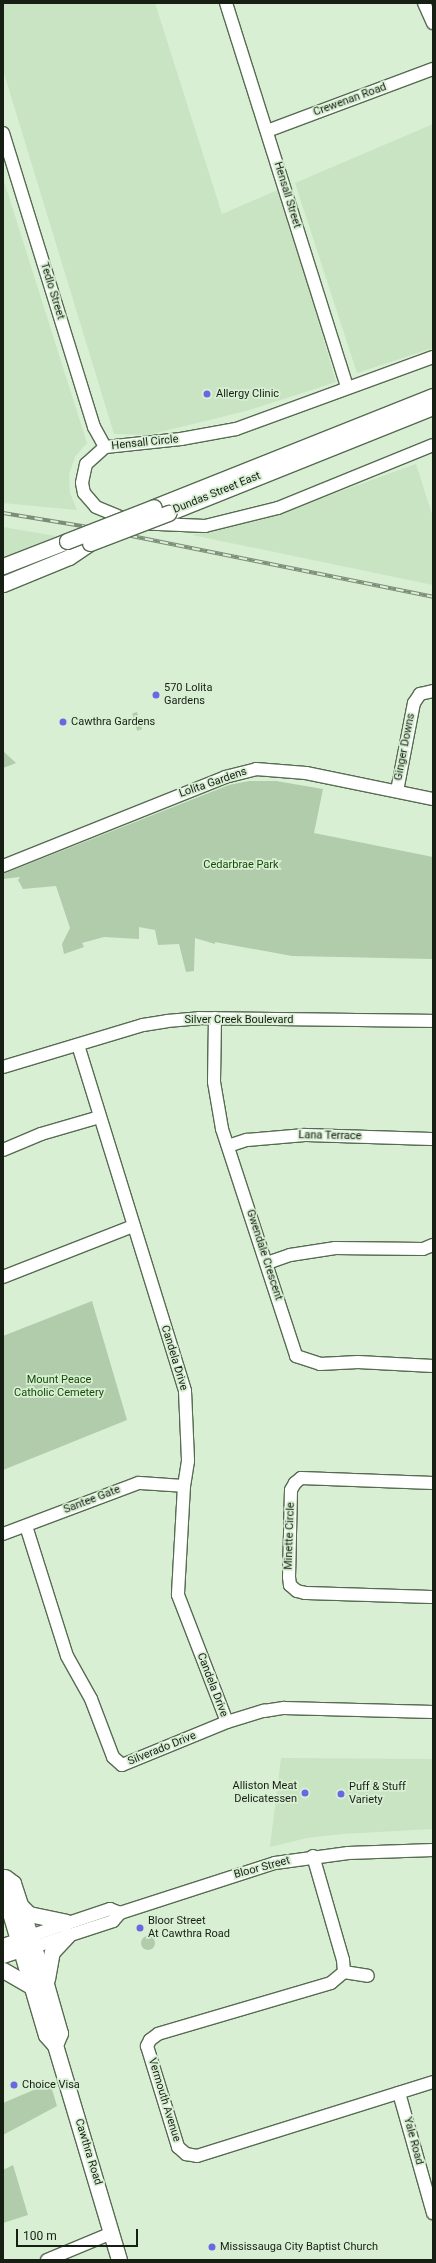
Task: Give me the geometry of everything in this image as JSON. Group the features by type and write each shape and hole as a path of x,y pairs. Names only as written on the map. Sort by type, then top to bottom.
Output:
{"main road":[{"name":"Dundas Street East","path":"3,584 70,557 90,544 161,510 433,396"},
{"name":"Dundas Street East","path":"3,566 67,541 161,510 433,407"},
{"name":"Cawthra Road","path":"56,2045 60,2032 46,1984 20,1943 20,1905 13,1883 3,1881 31,1986 46,2035 56,2045 119,2260"},
{"path":"20,1905 29,1914 67,1929 52,1952 46,1984"},
{"path":"3,1970 31,1986"}],"street":[{"path":"424,3 433,23"},
{"name":"Hensall Street","path":"229,4 347,387"},
{"name":"Crewenan Road","path":"267,131 433,69"},
{"name":"Tedlo Street","path":"3,133 94,427 105,447"},
{"name":"Hensall Circle","path":"433,357 228,430 181,439 105,447 92,457 83,474 83,488 91,503 102,511 135,523 186,527 233,520 278,508 433,445"},
{"name":"Ginger Downs","path":"396,791 414,703 420,694 433,692"},
{"name":"Lolita Gardens","path":"3,866 225,777 256,769 306,773 433,799"},
{"name":"Silver Creek Boulevard","path":"3,1068 143,1026 199,1018 433,1021"},
{"name":"Gwendale Crescent","path":"216,1018 214,1082 222,1129 267,1263 296,1356 320,1364 366,1362 433,1366"},
{"name":"Candela Drive","path":"78,1045 185,1391 188,1462 184,1486 178,1596 226,1722"},
{"path":"3,1150 41,1134 100,1118"},
{"name":"Lana Terrace","path":"228,1146 247,1140 305,1135 433,1139"},
{"path":"3,1277 133,1226"},
{"path":"267,1263 290,1255 335,1248 423,1249 433,1245"},
{"name":"Minette Circle","path":"433,1483 301,1478 295,1482 291,1490 289,1577 290,1585 297,1591 305,1593 433,1597"},
{"name":"Santee Gate","path":"3,1534 139,1483 184,1486"},
{"name":"Silverado Drive","path":"26,1526 67,1656 90,1699 113,1757 122,1765 226,1722 284,1708 433,1712"},
{"name":"Bloor Street","path":"3,1957 20,1943 67,1929 110,1909 120,1913 275,1863 313,1856 433,1850"},
{"path":"313,1856 343,1960 344,1972 368,1976"},
{"name":"Vermouth Avenue","path":"344,1972 331,1983 158,2034 150,2040 147,2046 178,2147 186,2154 196,2156 433,2082"},
{"name":"Yale Road","path":"399,2093 433,2213"},
{"path":"47,2260 112,2233"}],"shaded area":[{"path":"3,3 155,3 222,214 280,189 336,382 246,411 148,435 114,434 3,70"},
{"path":"433,124 433,348 357,373 295,183"},
{"path":"3,178 87,443 75,457 69,474 70,493 77,510 3,503"},
{"path":"416,464 433,517 433,585 192,535 261,520"},
{"path":"3,527 56,536 3,558"},
{"path":"281,1758 433,1759 433,1829 343,1834 307,1838 270,1847"}],"green space":[{"path":"137,712 142,729 137,731 132,713"},
{"path":"3,751 16,763 3,768"},
{"name":"Cedarbrae Park","path":"249,781 276,781 323,789 314,833 433,857 433,959 292,956 215,942 215,944 195,938 194,971 186,972 179,944 158,945 155,930 139,927 139,939 104,937 82,943 84,947 64,954 62,944 70,928 56,886 23,889 18,880 20,877 3,879 3,874 229,785"},
{"name":"Mount Peace Catholic Cemetery","path":"92,1301 127,1420 3,1470 3,1336"},
{"path":"145,1936 151,1936 155,1940 155,1946 151,1950 145,1950 141,1946 141,1940"},
{"path":"50,2083 57,2106 3,2135 3,2103"},
{"path":"13,2165 28,2215 3,2223 3,2170"}],"railway":[{"path":"3,513 82,526 433,597"}],"place":[{"name":"Allergy Clinic","path":"207,394"},
{"name":"570 Lolita Gardens","path":"156,695"},
{"name":"Cawthra Gardens","path":"63,722"},
{"name":"Alliston Meat Delicatessen","path":"305,1793"},
{"name":"Puff & Stuff Variety","path":"341,1794"},
{"name":"Bloor Street At Cawthra Road","path":"140,1928"},
{"name":"Choice Visa","path":"14,2085"},
{"name":"Mississauga City Baptist Church","path":"212,2247"}]}
